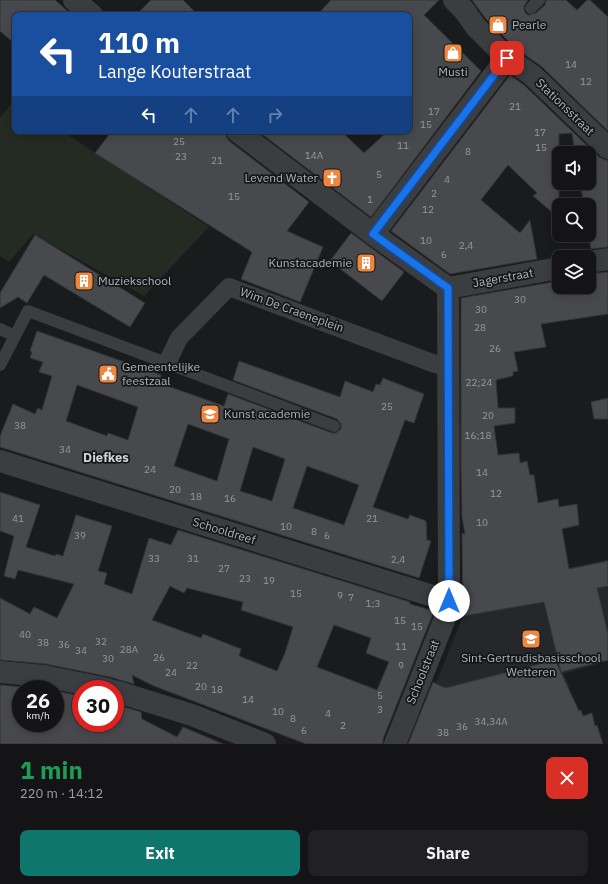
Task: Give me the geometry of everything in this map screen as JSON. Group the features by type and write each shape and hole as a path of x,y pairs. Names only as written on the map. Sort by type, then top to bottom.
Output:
{"street":[{"path":"74,0 88,12"},
{"name":"Stationsstraat","path":"454,0 476,26 501,46 608,148"},
{"path":"373,234 501,46"},
{"path":"241,134 373,234 448,288"},
{"path":"596,261 608,259"},
{"name":"Jagerstraat","path":"448,288 552,269"},
{"name":"Wim De Craeneplein","path":"167,363 179,338 229,287 435,364 448,367"},
{"name":"Schoolstraat","path":"395,744 445,618 449,601 448,288"},
{"name":"Schooldreef","path":"0,461 449,601"},
{"path":"0,672 44,676 72,682"},
{"path":"124,693 192,715 265,744"}],"lane":[{"path":"0,365 28,311 334,426"},
{"path":"0,329 15,336"}],"shaded area":[{"path":"12,103 12,134 67,134 209,227 144,296 33,234 9,262 0,256 0,118"},
{"name":"Sint-Gertrudisbasisschool Wetteren","path":"608,560 608,661 563,674 570,687 445,717 430,698 463,616 463,599 490,594 537,574"}],"building":[{"path":"0,0 55,0 69,12 12,12 12,41 0,31"},
{"path":"151,0 183,0 195,12 139,12"},
{"path":"331,0 439,0 424,15 481,71 371,217 262,134 344,134 364,153 385,134 412,134 412,12 320,12"},
{"path":"472,0 528,0 524,6 524,10 526,14 529,15 536,13 545,5 546,0 566,0 577,10 587,0 590,0 608,17 608,131 541,66 519,51 500,33 486,19"},
{"path":"510,75 524,85 588,146 574,146 572,133 559,134 559,146 552,146 552,190 559,190 559,198 552,198 552,212 533,196 537,193 508,165 481,200 520,233 530,220 537,259 450,274 391,231"},
{"path":"110,134 226,134 229,141 309,202 287,231 323,247 300,302 241,279 252,252 95,153"},
{"path":"596,154 605,160 608,160 608,247 591,249 590,242 596,242 596,198 583,198 581,190 596,190"},
{"name":"Kunstacademie","path":"351,233 404,272 382,301 330,261"},
{"name":"Muziekschool","path":"35,235 145,303 130,327 44,275 27,303 18,297 0,308 0,293"},
{"path":"608,272 608,314 541,324 546,347 514,352 518,371 513,372 513,376 496,380 498,408 515,408 515,423 494,426 498,455 519,453 520,463 527,461 530,475 534,475 538,503 558,499 559,507 577,504 579,525 562,529 569,569 608,561 608,586 597,588 608,634 608,660 561,672 544,602 463,616 462,533 465,534 462,517 461,465 461,298 552,282 552,294 596,294 596,273"},
{"path":"37,331 161,375 159,383 224,406 228,394 332,433 336,433 341,429 341,424 337,419 233,380 239,361 340,397 345,381 373,392 376,384 380,385 383,378 424,394 414,423 405,420 373,507 408,519 410,515 426,521 427,540 431,541 419,578 0,447 0,436 13,404 35,414 38,408 42,410 52,376 39,372 43,362 30,358 32,352 30,351","holes":["77,385 138,407 128,440 108,433 107,436 66,421","188,424 229,439 217,481 174,466","253,447 285,459 272,501 240,491","307,466 359,485 344,525 293,508"]},
{"path":"608,398 608,419 594,419 591,402"},
{"path":"0,492 40,505 26,547 55,556 56,554 63,556 76,515 112,526 98,571 107,573 104,584 132,594 149,538 171,545 178,530 410,602 410,604 434,611 383,739 383,744 306,744 154,686 132,675 134,684 124,680 46,664 0,660 0,598 30,614 34,607 57,618 74,584 18,570 15,579 4,576 14,536 0,531","holes":["170,586 184,593 187,588 243,602 241,610 293,627 285,653 277,671 239,656 241,649 203,634 201,638 152,620","334,625 371,638 366,653 389,662 377,690 317,667"]},
{"path":"555,660 579,711 581,710 583,716 592,713 595,726 597,725 603,744 408,744 433,682 445,688"},
{"path":"0,685 12,686 12,732 64,732 64,693 72,694 72,732 124,732 124,707 141,712 142,719 177,737 183,727 223,744 0,744"}],"place":[{"name":"Pearle","path":"498,25"},
{"name":"Musti","path":"453,53"},
{"name":"Levend Water","path":"332,178"},
{"name":"Kunstacademie","path":"366,263"},
{"name":"Muziekschool","path":"84,281"},
{"name":"Gemeentelijke feestzaal","path":"108,374"},
{"name":"Kunst academie","path":"210,414"},
{"name":"Sint-Gertrudisbasisschool Wetteren","path":"531,639"}],"district":[{"name":"Diefkes","path":"106,457"}],"route":[{"path":"449,601 448,288 373,234 507,58"}]}
